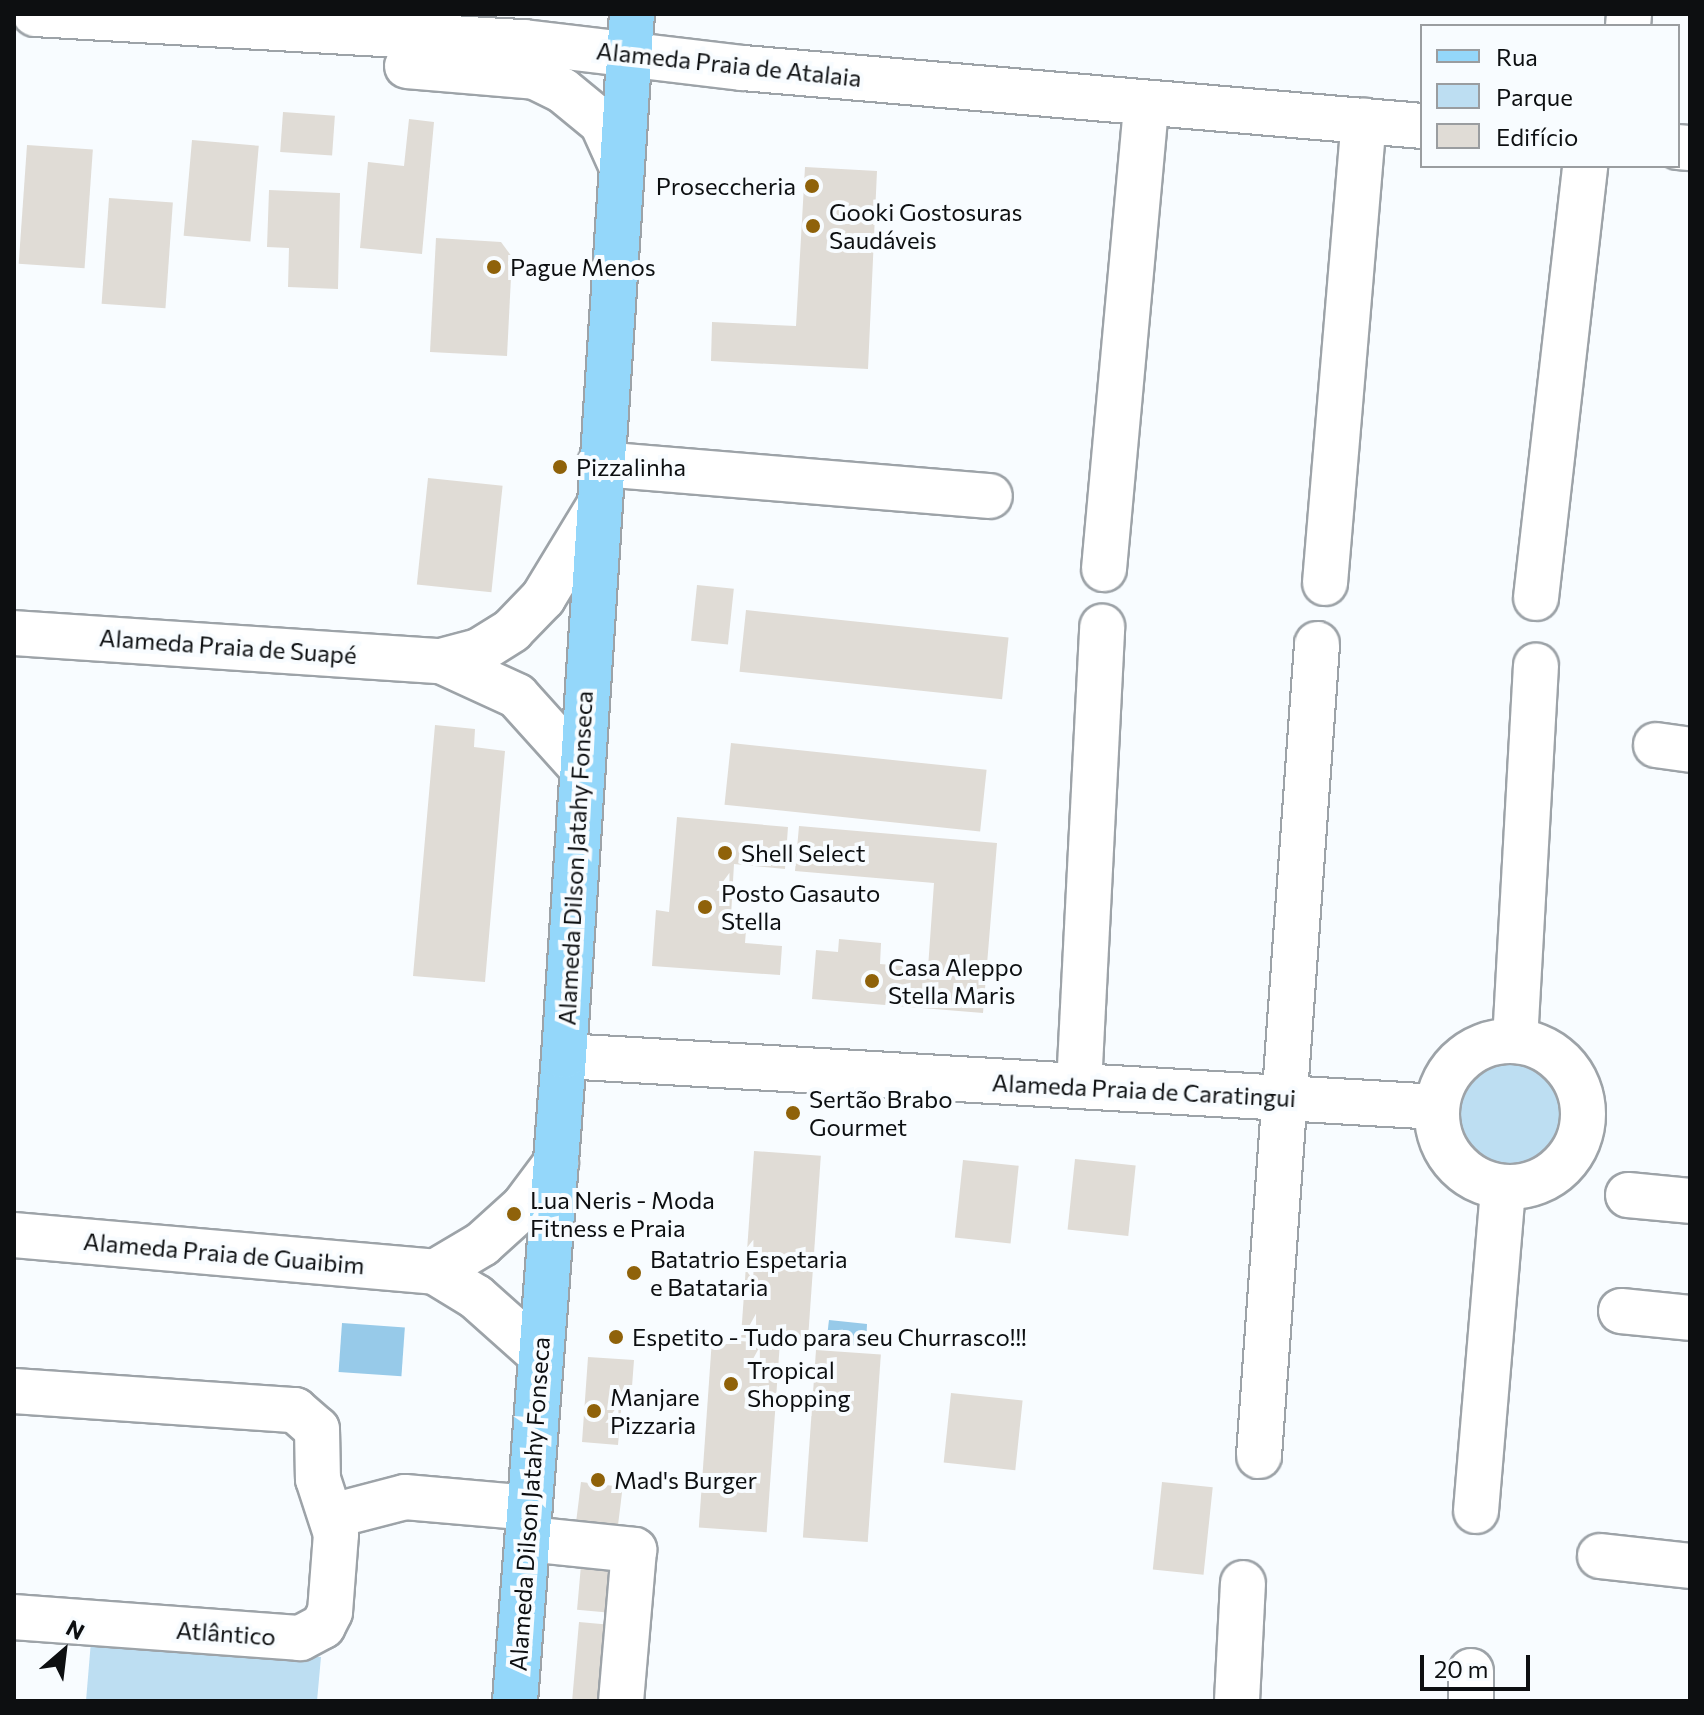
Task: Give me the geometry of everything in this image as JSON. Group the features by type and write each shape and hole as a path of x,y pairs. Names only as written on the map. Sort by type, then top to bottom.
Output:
{"main road":[{"name":"Alameda Dilson Jatahy Fonseca","path":"515,1701 564,1056 630,34"}],"street":[{"name":"Alameda Praia de Atalaia","path":"35,14 524,42 630,34 1146,105 1420,126"},
{"path":"14,35 535,77 584,103 602,123 621,165"},
{"path":"1104,569 1146,105"},
{"path":"1325,583 1364,121"},
{"path":"1536,598 1585,168"},
{"path":"600,464 990,496"},
{"name":"Alameda Praia de Suapé","path":"14,633 441,661 479,651 512,630 543,598 597,509"},
{"path":"1079,1086 1102,627"},
{"path":"1259,1456 1317,644"},
{"name":"Alameda Praia de Suapé","path":"441,661 517,696 581,767"},
{"path":"1515,1041 1536,666"},
{"path":"1515,1041 1540,1047 1569,1072 1583,1108 1581,1133 1570,1157 1552,1175 1528,1185 1503,1187 1471,1175 1447,1151 1437,1107 1442,1085 1471,1052 1515,1041"},
{"name":"Alameda Praia de Caratingui","path":"564,1056 1437,1107"},
{"path":"435,1272 482,1244 524,1206 556,1163"},
{"path":"1476,1511 1503,1187"},
{"path":"1628,1195 1690,1201"},
{"name":"Alameda Praia de Guaibim","path":"14,1235 435,1272 476,1297 540,1354"},
{"path":"1621,1311 1690,1318"},
{"name":"Atlântico","path":"14,1391 295,1410 317,1429 318,1479 336,1534 330,1612 313,1634 300,1638 14,1617"},
{"path":"332,1516 405,1497 529,1523 634,1550 621,1701"},
{"path":"1600,1556 1690,1566"},
{"path":"1237,1701 1243,1583"}],"green space":[{"path":"1511,1060 1532,1064 1549,1076 1561,1093 1565,1114 1561,1135 1549,1152 1532,1164 1511,1168 1490,1164 1473,1152 1461,1135 1457,1114 1461,1093 1473,1076 1490,1064"},
{"path":"91,1641 321,1657 317,1701 86,1701"}],"shaded area":[{"path":"829,1320 867,1324 866,1346 826,1345"},
{"path":"342,1323 405,1327 401,1376 339,1372"}],"building":[{"path":"283,112 335,116 332,156 280,152"},
{"path":"409,119 434,122 422,254 360,248 368,162 404,166"},
{"path":"192,140 259,146 250,241 184,236"},
{"path":"27,145 93,150 85,268 19,264"},
{"path":"805,167 877,171 868,369 711,361 712,322 796,326"},
{"path":"269,190 340,193 338,289 288,287 289,248 267,247"},
{"path":"109,198 173,202 165,308 102,304"},
{"path":"436,238 501,242 512,257 507,356 430,352"},
{"path":"428,478 503,486 491,592 417,584"},
{"path":"697,585 734,589 728,645 691,641"},
{"path":"746,610 1009,638 1002,699 740,672"},
{"path":"435,725 475,729 474,747 505,751 485,982 413,976"},
{"path":"731,743 987,770 980,832 725,805"},
{"path":"677,817 788,827 785,869 734,864 731,916 747,917 745,943 782,946 780,975 652,966 656,910 669,912"},
{"path":"799,826 997,843 983,1013 812,999 816,950 838,952 839,939 881,943 880,964 928,968 934,883 795,871"},
{"path":"754,1151 821,1156 808,1342 741,1338"},
{"path":"1075,1159 1136,1165 1128,1236 1068,1230"},
{"path":"963,1160 1019,1166 1011,1243 955,1238"},
{"path":"712,1339 780,1344 767,1532 699,1528"},
{"path":"816,1350 881,1355 868,1542 803,1538"},
{"path":"588,1357 634,1360 631,1400 622,1399 618,1445 582,1442"},
{"path":"951,1393 1023,1401 1015,1470 944,1463"},
{"path":"581,1482 623,1487 617,1534 575,1529"},
{"path":"1162,1482 1213,1487 1204,1575 1153,1570"},
{"path":"581,1565 617,1568 613,1613 577,1610"},
{"path":"579,1622 615,1625 608,1701 572,1701"}],"place":[{"name":"Proseccheria","path":"812,186"},
{"name":"Gooki Gostosuras Saudáveis","path":"813,226"},
{"name":"Pague Menos","path":"494,267"},
{"name":"Pizzalinha","path":"560,467"},
{"name":"Shell Select","path":"725,853"},
{"name":"Posto Gasauto Stella","path":"705,907"},
{"name":"Casa Aleppo Stella Maris","path":"872,981"},
{"name":"Sertão Brabo Gourmet","path":"793,1113"},
{"name":"Lua Neris - Moda Fitness e Praia","path":"514,1214"},
{"name":"Batatrio Espetaria e Batataria","path":"634,1273"},
{"name":"Espetito - Tudo para seu Churrasco!!!","path":"616,1337"},
{"name":"Tropical Shopping","path":"731,1384"},
{"name":"Manjare Pizzaria","path":"594,1411"},
{"name":"Mad's Burger","path":"598,1480"}]}
